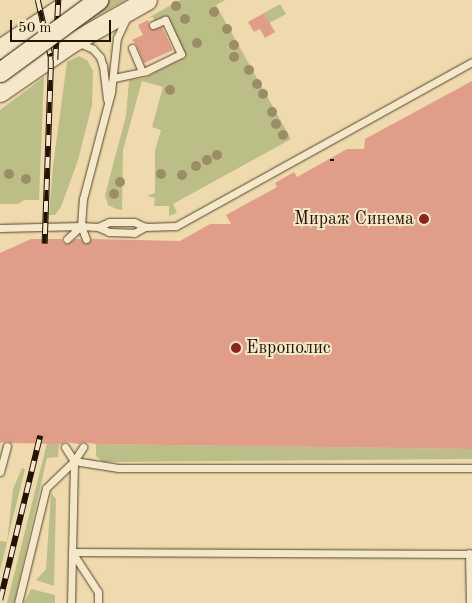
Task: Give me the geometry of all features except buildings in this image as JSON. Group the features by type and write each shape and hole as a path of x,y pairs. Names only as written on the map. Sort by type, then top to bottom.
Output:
{"main road":[{"path":"0,49 73,0"},
{"path":"0,72 98,0"},
{"path":"0,92 71,43 144,2"}],"lane":[{"path":"86,239 81,226 83,199 114,78 115,48 120,28 144,2"},
{"path":"114,78 142,72 181,54 165,20 153,25"},
{"path":"71,43 84,44 93,48 100,57 108,105"},
{"path":"132,48 142,72"},
{"path":"0,228 81,226 98,227 109,232 134,232 145,227 176,226 472,62"},
{"path":"98,227 109,222 134,222 145,227"},
{"path":"67,239 81,226"},
{"path":"0,472 7,446"},
{"path":"18,603 46,488 74,462 83,446"},
{"path":"65,447 74,462 71,603"},
{"path":"74,462 118,468 472,468"},
{"path":"72,552 471,554 470,603"},
{"path":"72,552 98,592 98,603"}],"path":[{"path":"330,160 337,160"}],"green space":[{"path":"87,0 126,0 67,32"},
{"path":"180,0 225,0 216,5 291,139 173,204 177,213 169,216 169,206 154,206 155,198 147,196 155,193 155,151 161,130 152,127 163,87 142,81 123,150 122,210 116,209 108,205 105,195 126,116 129,80 144,78 186,57 167,16 155,21 153,17 148,18"},
{"path":"280,4 286,14 269,23 264,13"},
{"path":"79,56 87,60 93,71 92,105 78,160 61,207 55,215 49,215 53,166 67,62"},
{"path":"44,77 39,200 24,200 18,204 0,204 0,110"},
{"path":"47,443 59,444 58,457 47,458 14,603 7,603"},
{"path":"96,444 472,449 472,459 103,462 96,456"},
{"path":"22,468 25,469 0,571 0,541 7,542 13,489"},
{"path":"51,493 56,499 54,586 36,580 46,569"},
{"path":"31,589 55,595 55,603 24,603"}],"railway":[{"path":"38,0 51,57 45,244"},
{"path":"55,60 58,0"},
{"path":"0,600 40,436"}],"place":[{"name":"Мираж Синема","path":"424,219"},
{"name":"Европолис","path":"236,348"}]}
